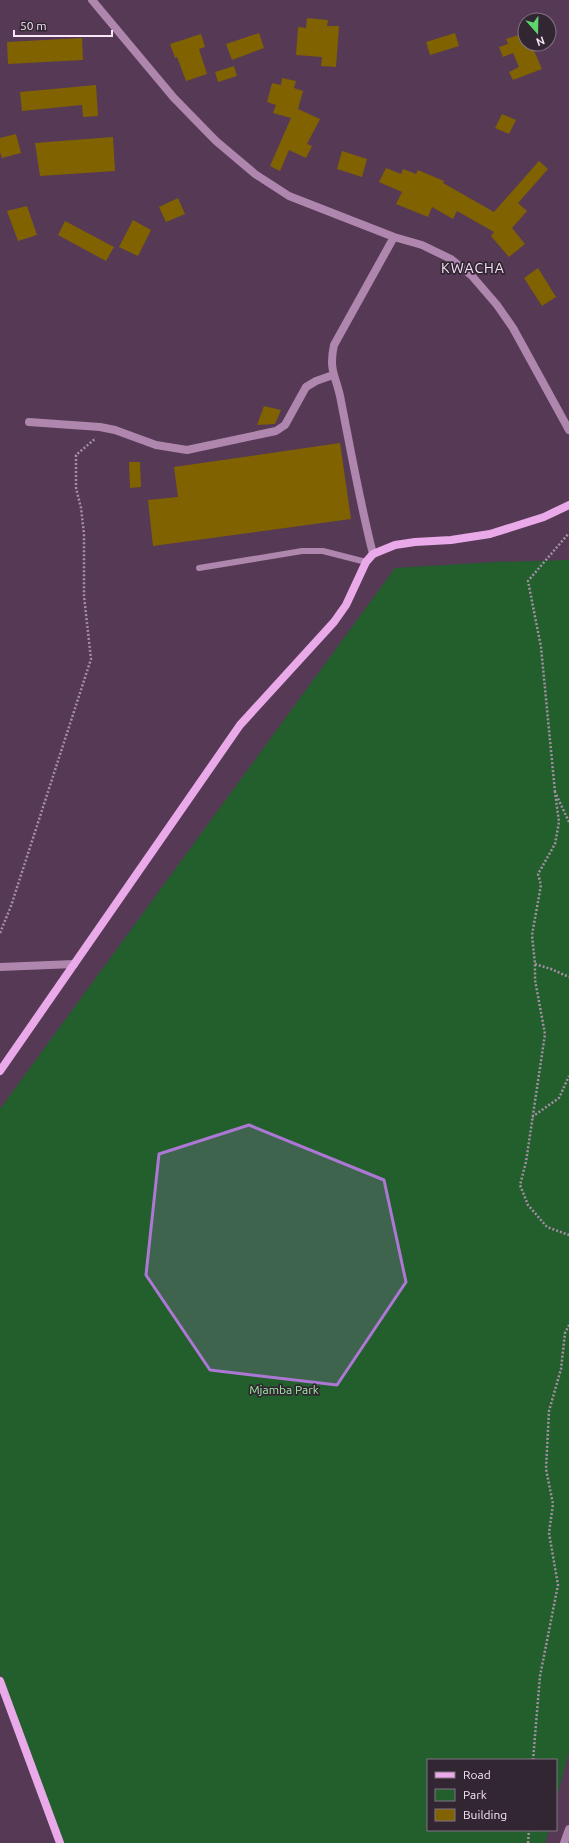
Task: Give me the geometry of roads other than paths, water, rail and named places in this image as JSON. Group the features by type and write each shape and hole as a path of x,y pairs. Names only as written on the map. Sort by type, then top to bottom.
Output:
{"main road":[{"path":"0,1071 240,726 334,622 346,605 366,562 373,554 395,545 451,540 490,534 544,517 569,505"},
{"path":"0,1681 60,1843"}],"street":[{"path":"92,0 174,98 216,141 255,174 289,196 394,236 422,245 451,259 472,276 497,305 512,328 569,430"},
{"path":"373,554 358,493 340,394 332,375 331,358 334,345 394,236"},
{"path":"29,422 107,428 156,445 187,450 276,431 285,425 306,387 316,381 332,375"},
{"path":"0,967 74,964"},
{"path":"564,1843 569,1829"}],"lane":[{"path":"199,568 302,551 323,551 366,562"}],"district":[{"name":"KWACHA","path":"473,268"}],"park label":[{"name":"Mjamba Park","path":"284,1390"}]}
